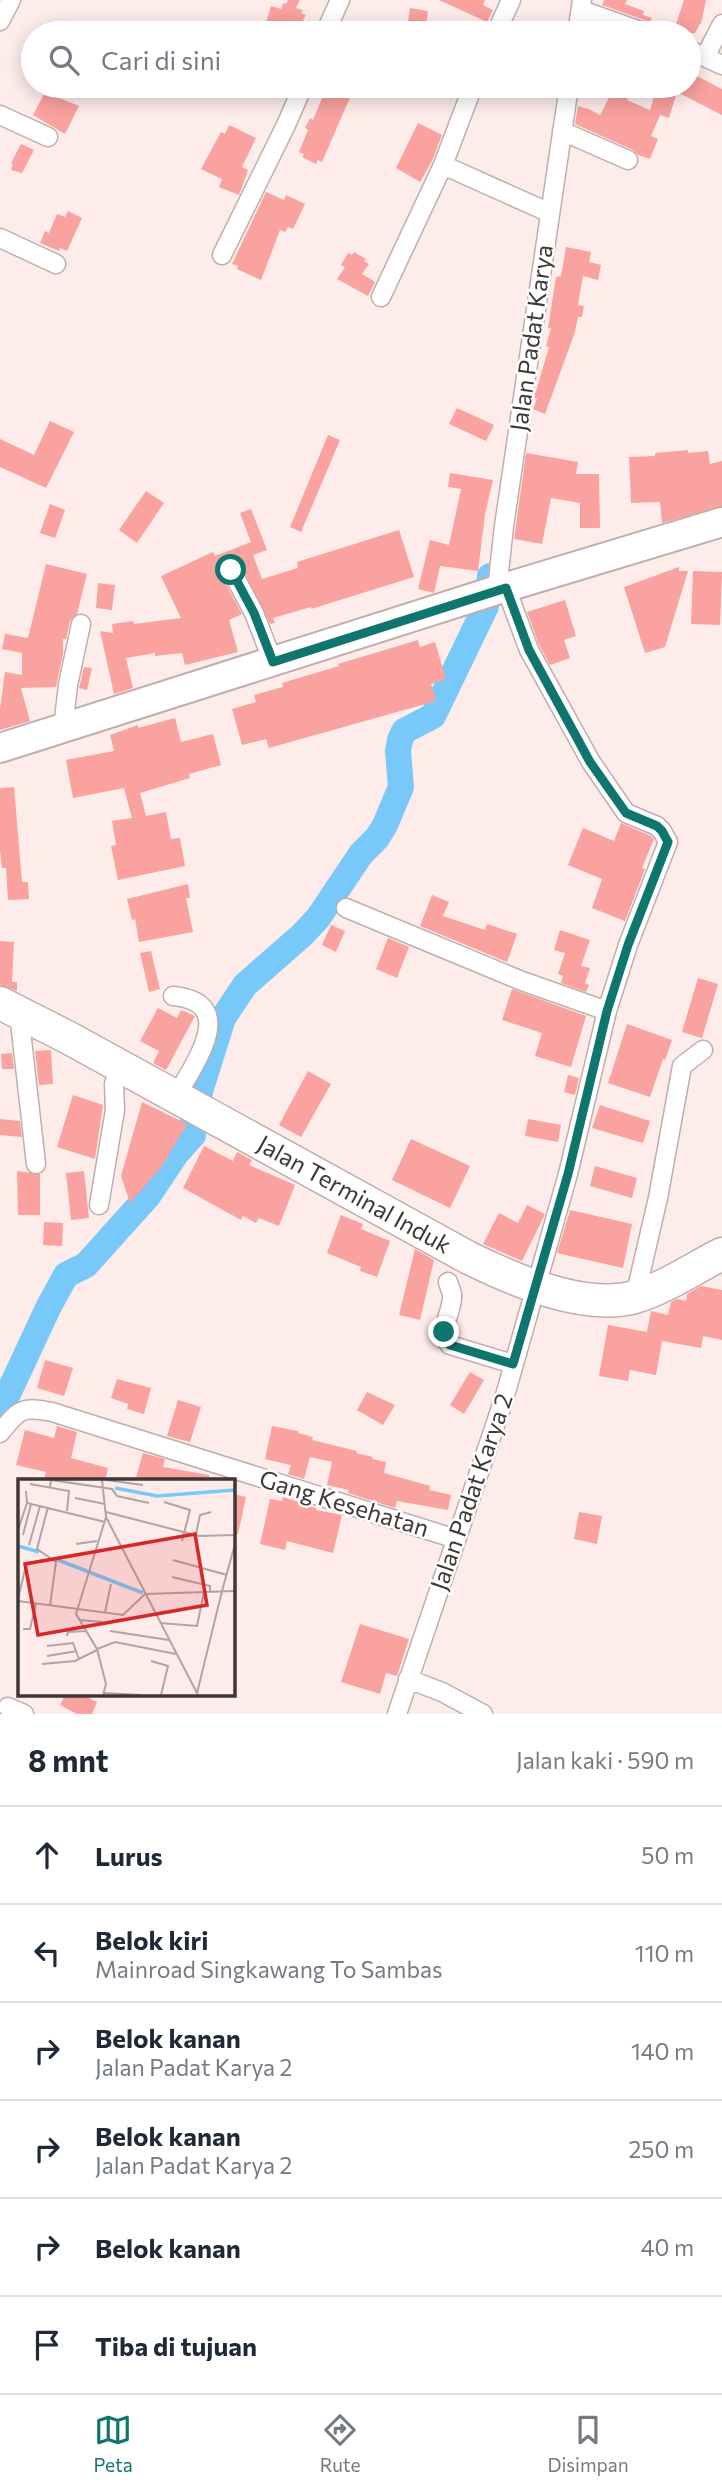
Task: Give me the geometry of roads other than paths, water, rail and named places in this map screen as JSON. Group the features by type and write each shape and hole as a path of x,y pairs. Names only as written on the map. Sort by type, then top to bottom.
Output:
{"highway":[{"name":"Jalan Terminal Induk","path":"9,1008 469,1258 537,1288 578,1297 611,1300 635,1297 722,1254"}],"main road":[{"path":"0,748 494,591 722,522"}],"street":[{"path":"330,21 340,0"},
{"path":"501,21 511,0"},
{"path":"581,5 618,21"},
{"path":"705,57 722,24"},
{"path":"222,255 298,98"},
{"path":"381,297 443,165 468,98"},
{"name":"Jalan Padat Karya","path":"494,591 567,98"},
{"path":"0,115 48,137"},
{"path":"562,131 628,160"},
{"path":"443,165 550,213"},
{"path":"0,238 57,264"},
{"path":"230,568 254,613 273,662"},
{"name":"Jalan Padat Karya 2","path":"397,1714 504,1399 568,1174 607,1011 628,945 668,842 657,826 626,813 590,762 494,591"},
{"path":"63,729 68,685 81,624"},
{"path":"346,908 522,981 607,1011"},
{"path":"173,996 196,1001 209,1021 204,1047 184,1102"},
{"path":"9,1008 36,1164"},
{"path":"635,1297 658,1198 682,1066 703,1050"},
{"path":"99,1205 116,1110 114,1084 121,1067"},
{"path":"447,1282 452,1294 444,1332 445,1340 450,1345 513,1364"},
{"name":"Gang Kesehatan","path":"0,1433 20,1411 31,1408 52,1412 456,1539"},
{"path":"408,1679 442,1692 483,1714"}],"waterway":[{"path":"0,1411 66,1275 86,1265 148,1196 176,1154 193,1135 192,1126 201,1088 223,1018 245,985 318,918 361,854 377,838 385,825 401,787 398,751 400,740 404,731 433,716 486,606 490,576"}]}
